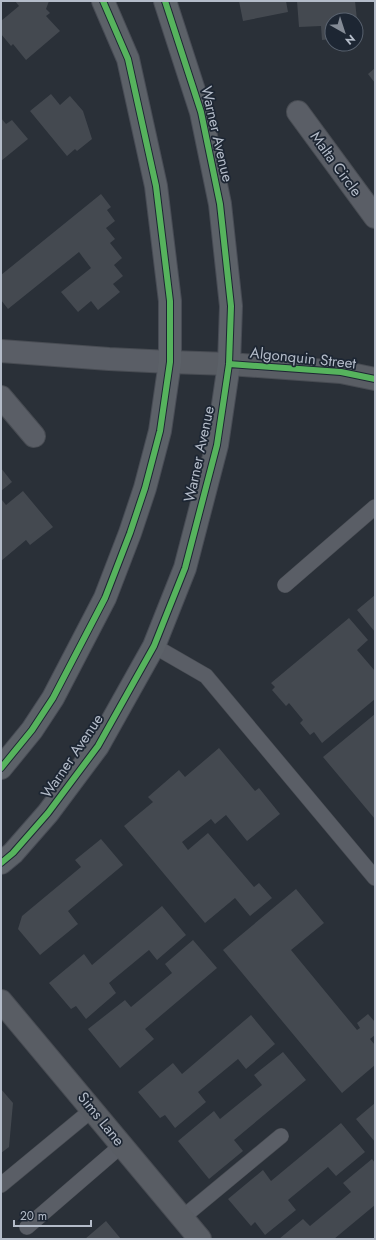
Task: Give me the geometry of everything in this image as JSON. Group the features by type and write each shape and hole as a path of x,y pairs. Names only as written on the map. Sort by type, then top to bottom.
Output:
{"main road":[{"path":"1,768 32,730 53,698 105,598 130,533 147,481 160,431 170,362 170,301 156,186 128,59 103,1"},
{"name":"Warner Avenue","path":"1,864 48,813 98,746 154,646 185,568 217,445 229,364 231,306 220,204 201,112 165,1"}],"street":[{"name":"Malta Circle","path":"298,112 375,217"},
{"name":"Algonquin Street","path":"1,351 109,359 229,364 342,372 375,379"},
{"path":"1,397 34,436"},
{"name":"Sims Lane","path":"1,1001 93,1109 200,1239"}],"lane":[{"path":"285,585 375,507"},
{"path":"154,646 206,676 375,878"},
{"path":"1,1186 93,1109"},
{"path":"182,1218 281,1136"},
{"path":"27,1227 122,1145"}],"building":[{"path":"15,1 49,1 46,9 50,13 46,16 60,31 26,60 13,44 11,46 1,34 1,21 19,6"},
{"path":"239,1 286,1 288,12 243,21"},
{"path":"297,1 355,1 356,12 324,12 324,40 322,40 321,26 299,27"},
{"path":"375,68 375,83 368,74"},
{"path":"51,94 60,105 70,96 83,111 92,139 77,151 75,149 67,156 30,111"},
{"path":"1,118 6,124 12,120 28,139 1,161"},
{"path":"101,194 111,207 107,210 115,221 106,228 115,239 110,243 122,258 114,265 123,276 113,284 120,292 98,310 91,301 78,312 61,292 91,268 79,252 8,309 1,300 1,275"},
{"path":"1,468 12,482 1,491"},
{"path":"23,491 53,527 30,545 26,540 1,561 1,501 2,500 6,505"},
{"path":"375,595 375,632 357,610"},
{"path":"349,618 368,640 357,650 375,671 375,699 322,743 314,732 310,735 300,723 303,720 289,703 286,706 272,690 275,687 271,683"},
{"path":"375,714 375,819 323,757"},
{"path":"219,748 255,791 259,788 280,814 247,841 226,815 215,824 211,819 182,842 188,850 208,833 254,887 259,883 272,898 250,916 235,898 205,923 124,826 153,802 148,797 179,770 185,777"},
{"path":"101,839 123,865 68,911 78,924 40,955 18,929 22,916 81,867 75,860"},
{"path":"296,889 324,923 291,950 357,1030 360,1028 357,1023 368,1014 375,1022 375,1035 370,1039 375,1045 375,1065 342,1093 223,950"},
{"path":"162,906 186,935 157,960 149,950 109,983 116,993 86,1019 76,1006 71,1009 49,983 84,954 92,965"},
{"path":"193,940 217,968 145,1029 154,1039 120,1068 88,1029 125,1000 131,1007 172,973 165,964"},
{"path":"251,1015 275,1044 246,1069 238,1059 198,1092 206,1102 175,1128 165,1115 160,1118 138,1092 173,1063 182,1074"},
{"path":"283,1052 306,1080 234,1140 243,1151 209,1179 178,1141 214,1111 220,1119 262,1085 254,1075"},
{"path":"1,1089 13,1103 9,1147 1,1153"},
{"path":"375,1103 375,1142 356,1119"},
{"path":"341,1123 365,1152 336,1176 328,1167 288,1200 296,1210 265,1235 255,1222 251,1226 228,1199 263,1170 271,1181"},
{"path":"372,1159 375,1163 375,1205 334,1239 279,1239 303,1219 310,1226 351,1192 343,1183"},
{"path":"106,1221 121,1239 85,1239"}],"cycle path":[{"path":"1,768 32,730 53,698 105,598 130,533 145,488 160,431 170,362 170,301 156,186 128,59 103,1"},
{"path":"1,863 13,853 48,813 98,746 154,646 185,568 217,445 229,364 231,306 220,204 201,112 165,1"},
{"path":"229,364 341,372 375,379"}]}
